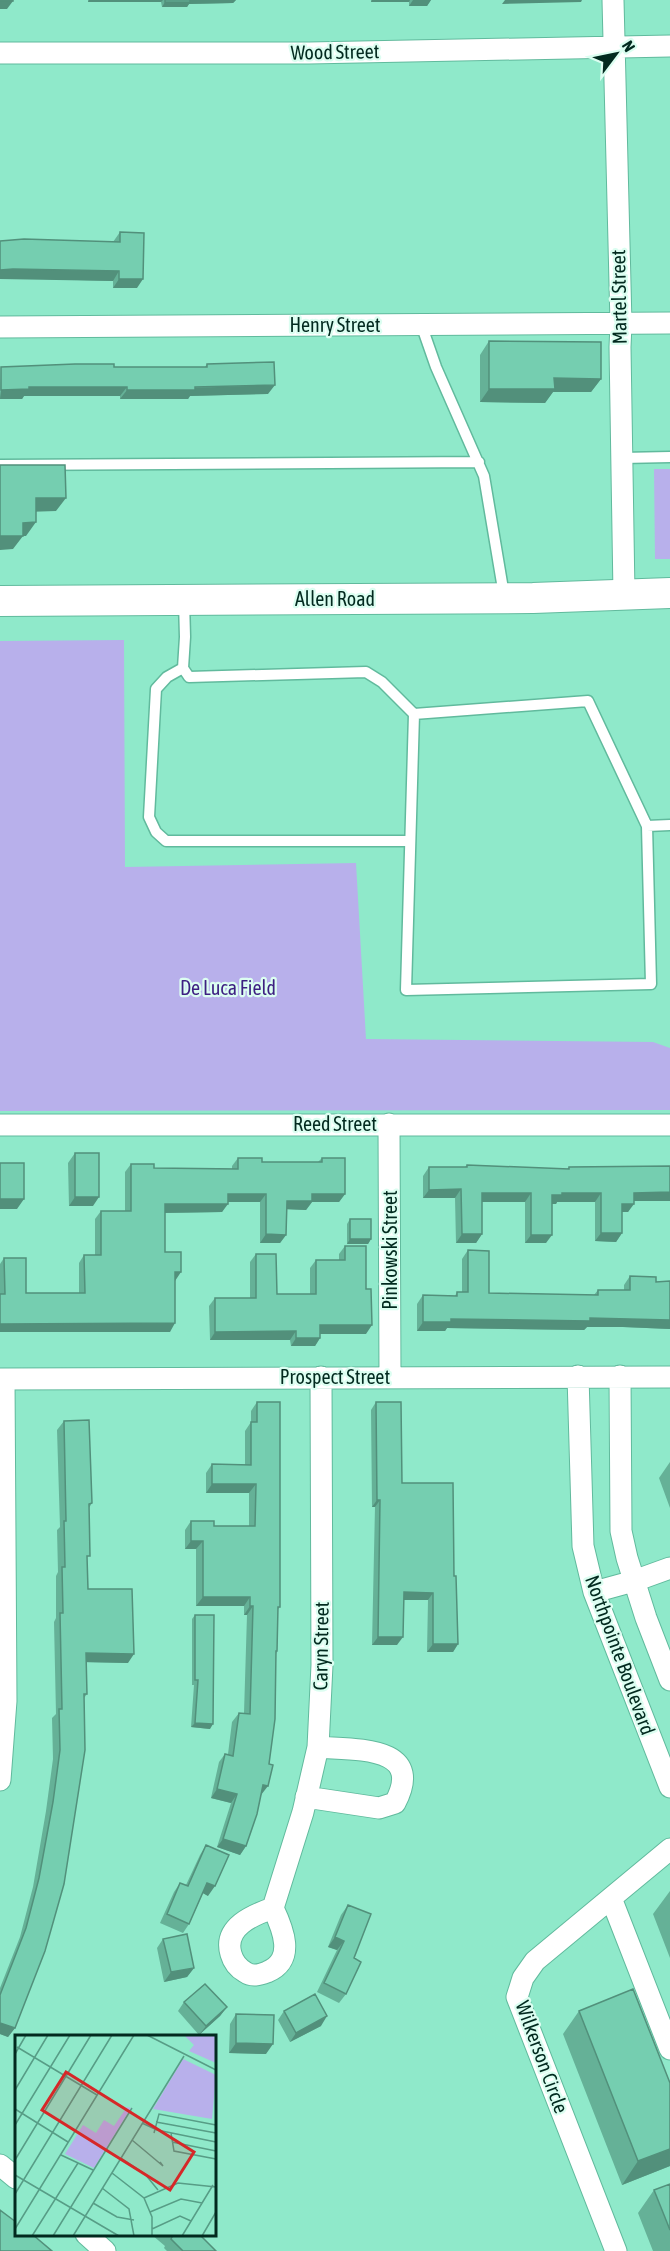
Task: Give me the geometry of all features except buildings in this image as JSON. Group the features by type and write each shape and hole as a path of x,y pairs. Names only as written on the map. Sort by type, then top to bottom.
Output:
{"main road":[{"name":"Allen Road","path":"0,601 504,598 670,593"}],"street":[{"name":"Martel Street","path":"613,0 621,324 624,594"},
{"name":"Wood Street","path":"0,53 309,53 670,46"},
{"name":"Henry Street","path":"0,327 670,323"},
{"name":"Pinkowski Street","path":"389,1124 390,1377"},
{"name":"Reed Street","path":"0,1125 670,1125"},
{"name":"Northpointe Boulevard","path":"578,1376 583,1546 594,1592 670,1786"},
{"name":"Northpointe Boulevard","path":"620,1376 621,1532 646,1618 670,1680"},
{"name":"Caryn Street","path":"273,1908 306,1797 318,1747 322,1665 321,1377"},
{"name":"Prospect Street","path":"2,1379 670,1377"},
{"path":"0,1780 6,1701 2,1379"},
{"path":"594,1592 670,1568"},
{"path":"306,1797 379,1808 395,1803 403,1789 403,1772 391,1757 376,1751 318,1747"},
{"name":"Wilkerson Circle","path":"616,2251 517,1997 523,1978 535,1961 670,1849"},
{"path":"611,1898 670,2049"},
{"path":"0,2165 15,2177"},
{"path":"87,2236 105,2251"}],"lane":[{"path":"421,324 436,367 484,476 504,598"},
{"path":"622,458 670,457"},
{"path":"0,465 478,462"},
{"path":"184,601 183,668 189,677 366,672 382,682 414,714 406,990 651,984 647,826 588,701 414,714"},
{"path":"183,668 167,677 156,689 149,817 156,832 166,841 410,841"},
{"path":"647,826 670,825"}],"green space":[{"path":"654,469 670,469 670,559 655,559"},
{"name":"De Luca Field","path":"124,640 125,867 356,863 366,1039 653,1042 670,1048 670,1110 0,1111 0,641"}]}
